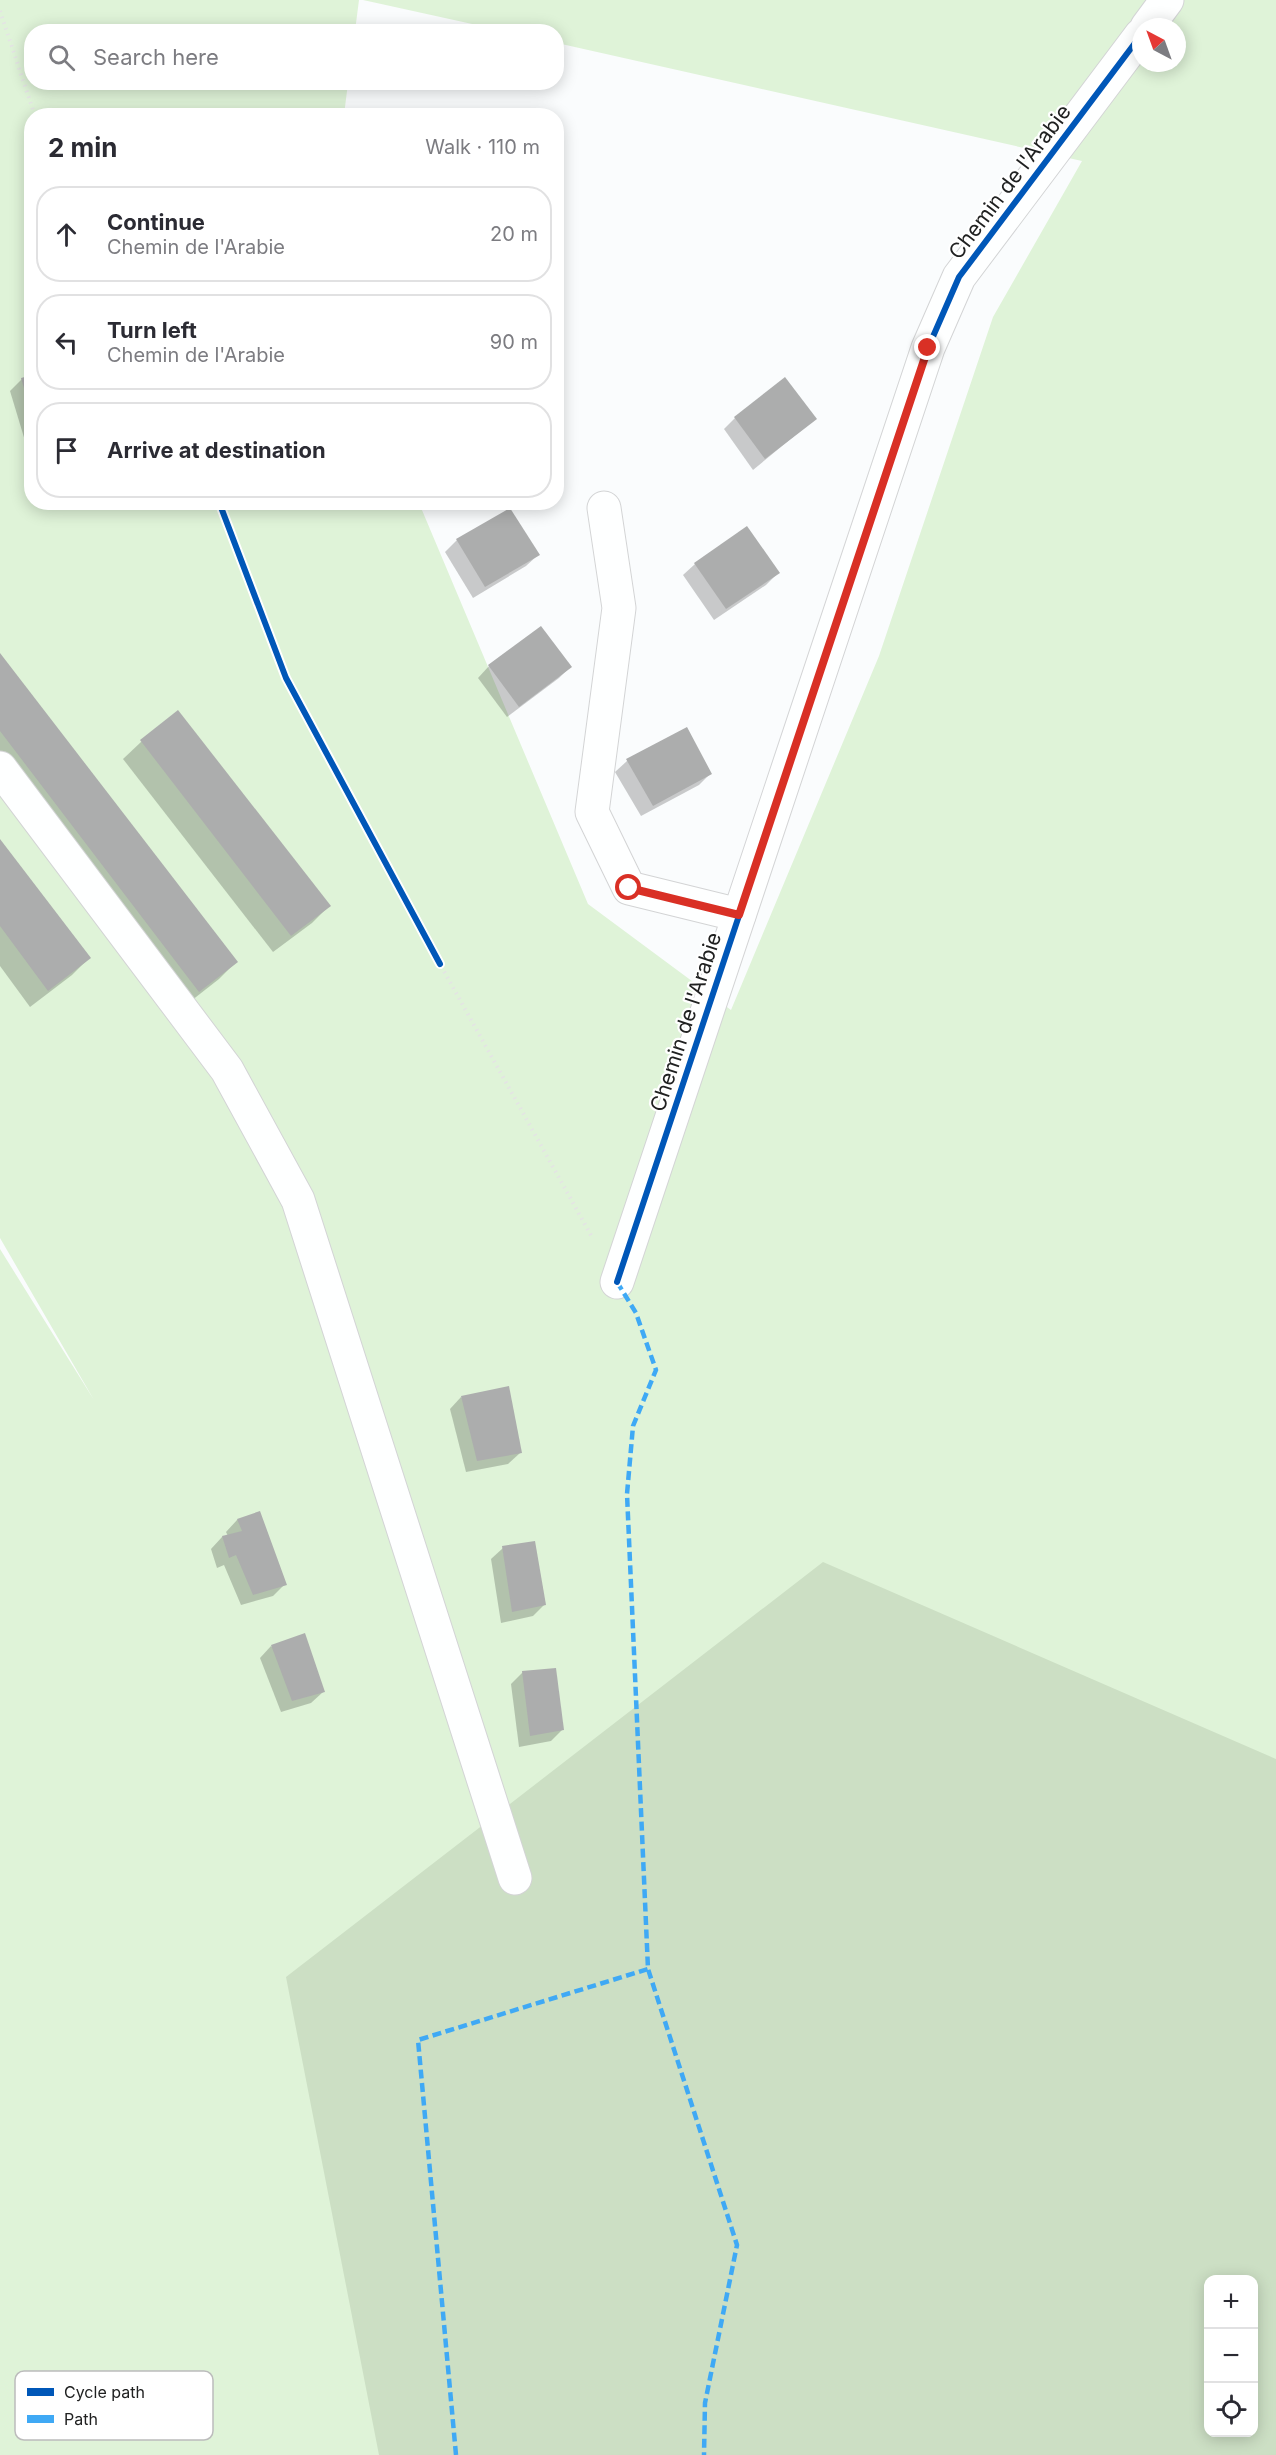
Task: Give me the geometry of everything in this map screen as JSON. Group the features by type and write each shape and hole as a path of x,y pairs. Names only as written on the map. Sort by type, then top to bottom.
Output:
{"street":[{"path":"1154,18 1167,0"},
{"name":"Chemin de l'Arabie","path":"617,1282 928,348 959,277 1132,47"},
{"name":"Chemin de l'Arabie","path":"604,508 619,608 592,812 629,888 739,915"},
{"path":"0,768 227,1070 298,1200 514,1878"}],"path":[{"path":"0,11 24,83"},
{"path":"26,90 32,108"},
{"path":"222,510 286,678 440,964 617,1282"}],"green space":[{"path":"0,0 359,0 356,24 24,24 24,90 347,90 345,108 24,108 24,510 422,510 588,904 731,1010 879,656 993,317 1082,161 564,45 564,24 472,24 363,0 1276,0 1276,2455 0,2455 0,1249 94,1400 0,1238"},
{"path":"823,1562 1276,1759 1276,2455 379,2455 286,1977"}],"building":[{"path":"785,377 817,419 765,459 734,417"},
{"path":"507,510 511,510 540,555 485,587 456,539"},
{"path":"747,526 780,573 726,609 694,563"},
{"path":"541,626 572,667 519,707 488,665"},
{"path":"0,653 238,962 199,992 0,731"},
{"path":"178,710 331,906 291,936 140,740"},
{"path":"687,727 712,774 653,806 626,759"},
{"path":"0,839 91,958 48,991 0,926"},
{"path":"509,1386 522,1453 477,1461 461,1396"},
{"path":"260,1511 287,1585 253,1595 236,1555 229,1558 222,1536 242,1531 237,1519"},
{"path":"535,1541 546,1605 512,1612 502,1546"},
{"path":"305,1633 325,1692 292,1701 271,1645"},
{"path":"556,1668 564,1730 530,1736 522,1671"}],"marked path":[{"path":"617,1282 636,1313 656,1370 633,1426 627,1494 648,1969 737,2245 705,2403 704,2455"},
{"path":"456,2455 418,2040 648,1969"}],"cycle path":[{"path":"617,1282 928,348 959,277 1132,47"},
{"path":"222,510 286,678 440,964"}],"route":[{"path":"629,888 739,915 928,348"}]}
